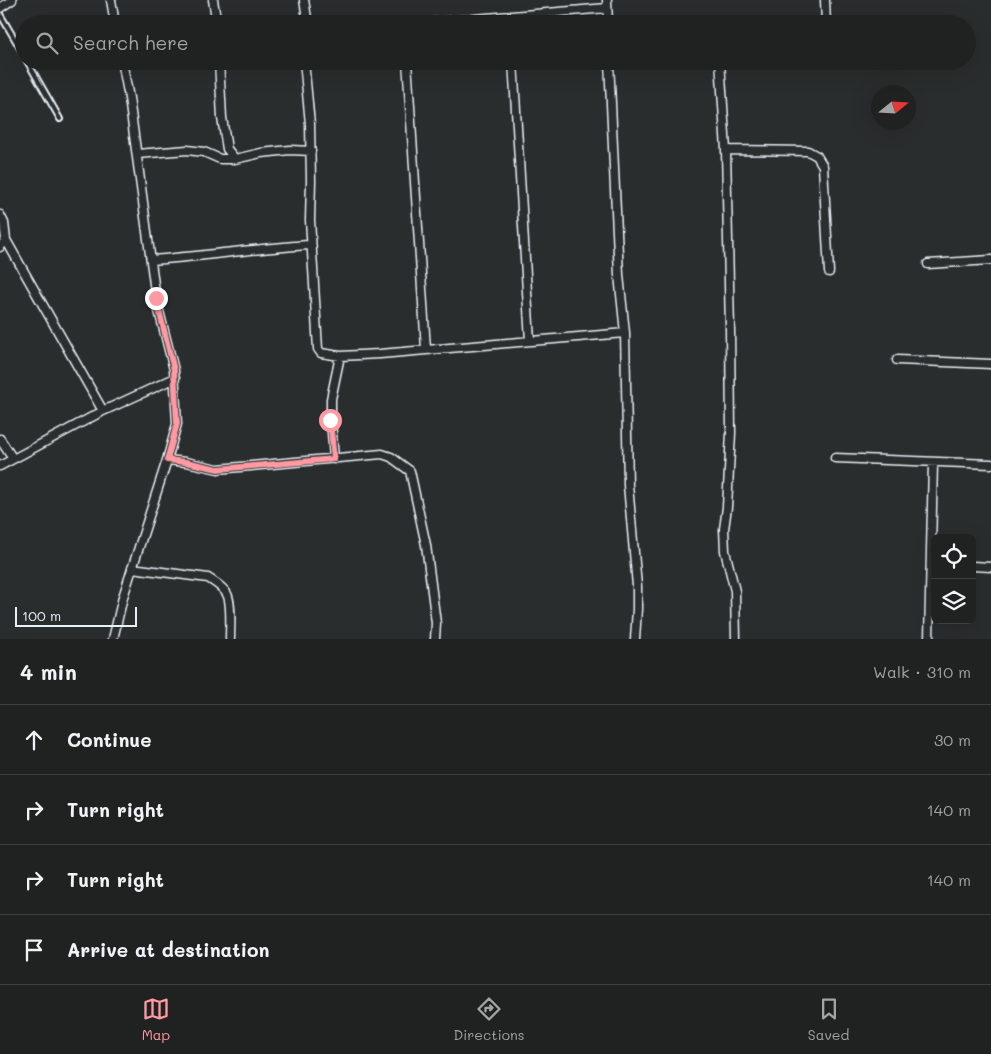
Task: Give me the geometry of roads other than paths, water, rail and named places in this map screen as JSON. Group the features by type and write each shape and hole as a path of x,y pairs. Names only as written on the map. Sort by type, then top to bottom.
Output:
{"street":[{"path":"0,8 12,0"},
{"path":"111,0 114,15"},
{"path":"213,0 216,15"},
{"path":"304,0 306,15"},
{"path":"825,0 826,15"},
{"path":"540,15 607,4"},
{"path":"113,639 123,597 177,424 174,370 156,298 123,70"},
{"path":"219,70 222,118 227,149 235,160"},
{"path":"305,70 311,150 311,245 318,349 321,353 340,356 380,354 625,333"},
{"path":"409,70 426,349"},
{"path":"514,70 530,341"},
{"path":"609,70 619,275 625,333 628,485 637,594 635,639"},
{"path":"721,70 726,150 730,433 727,507 724,529 725,551 735,591 736,639"},
{"path":"136,154 188,150 204,152 220,159 235,160 261,153 311,150"},
{"path":"726,150 808,151 817,156 823,166 830,272"},
{"path":"0,215 4,223 6,240 103,411"},
{"path":"0,246 6,240"},
{"path":"151,260 311,245"},
{"path":"928,264 991,260"},
{"path":"334,459 330,420 340,356"},
{"path":"897,360 991,364"},
{"path":"0,466 103,411 175,378"},
{"path":"0,439 13,459"},
{"path":"167,460 218,469 382,454 391,457 410,472 426,545 436,623 435,639"},
{"path":"835,458 991,464"},
{"path":"933,462 933,534"},
{"path":"976,566 991,567"},
{"path":"132,568 208,578 218,585 228,594 230,639"},
{"path":"929,639 932,579"}],"lane":[{"path":"0,14 15,40"},
{"path":"32,70 60,119"}]}
